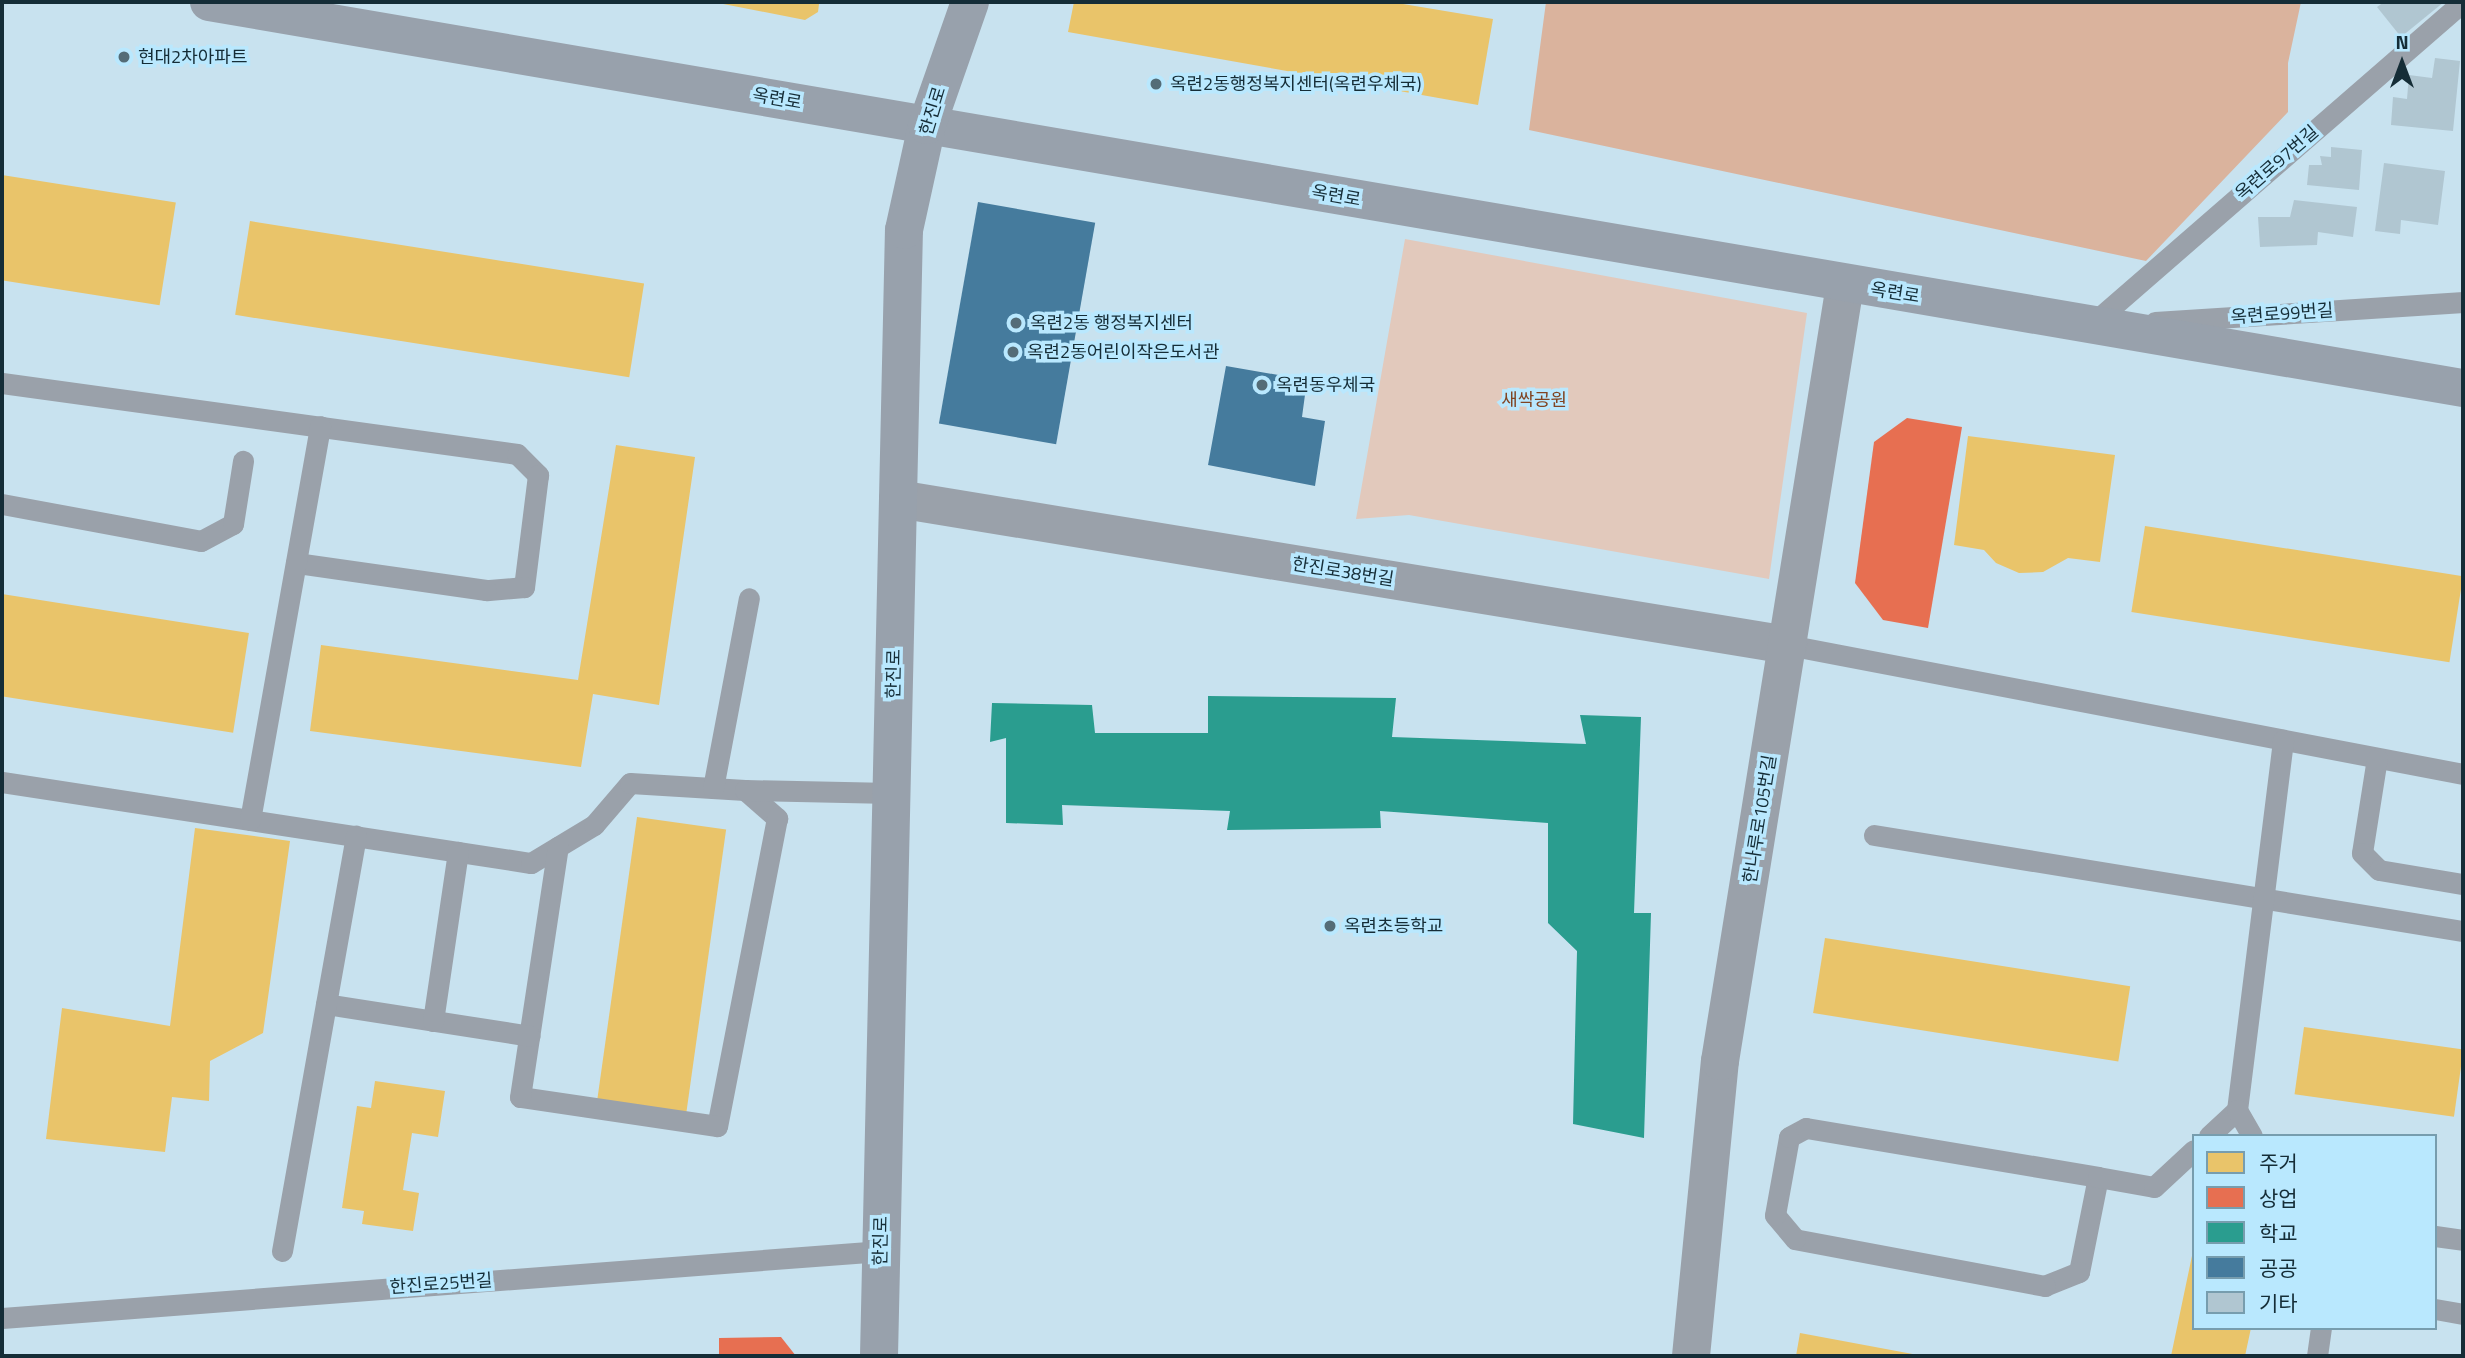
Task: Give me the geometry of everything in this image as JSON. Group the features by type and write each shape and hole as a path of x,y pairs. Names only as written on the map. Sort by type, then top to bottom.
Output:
{"street":[{"name":"옥련로","path":"209,2 1845,285 2463,388"},
{"name":"한진로","path":"879,1356 904,230 927,125 970,2"},
{"name":"한나루로105번길","path":"1691,1356 1720,1061 1845,285"},
{"name":"한진로38번길","path":"898,499 1788,645"}],"lane":[{"name":"옥련로97번길","path":"2096,325 2463,2"},
{"name":"옥련로99번길","path":"2096,325 2463,302"},
{"path":"2,383 517,454 538,475 524,587 485,590 296,562"},
{"path":"250,820 320,426"},
{"path":"2,504 201,541 233,524 243,461"},
{"path":"713,788 749,598"},
{"path":"1788,645 2463,774"},
{"path":"2251,1134 2237,1110 2283,740"},
{"path":"2377,758 2362,853 2379,870 2463,884"},
{"path":"2,782 531,863 594,825 630,783 745,790 891,793"},
{"path":"558,847 520,1097 718,1126 777,818 745,790"},
{"path":"1874,835 2463,931"},
{"path":"282,1251 356,836"},
{"path":"433,1021 458,852"},
{"path":"326,1004 530,1036"},
{"path":"2211,1134 2237,1110"},
{"path":"2098,1177 2080,1272 2045,1286 1794,1239 1775,1215 1789,1137 1806,1128 2098,1177 2154,1187 2192,1152"},
{"path":"2437,1236 2463,1240"},
{"name":"한진로25번길","path":"2,1318 881,1251"},
{"path":"2437,1309 2463,1314"},
{"path":"2317,1356 2321,1330"}],"green space":[{"name":"새싹공원","path":"1405,239 1807,313 1769,579 1409,515 1356,519"}],"shaded area":[{"path":"1546,2 2301,2 2288,63 2288,112 2146,261 1529,130"}],"building: 주거":[{"path":"713,2 819,4 818,12 805,20"},
{"path":"1074,2 1391,2 1493,19 1478,105 1068,32"},
{"path":"2,175 176,203 160,305 2,280"},
{"path":"250,221 644,283 629,377 235,315"},
{"path":"1968,436 2115,455 2100,562 2068,558 2043,572 2019,573 1996,563 1984,550 1954,545"},
{"path":"616,445 695,457 659,705 593,694 581,767 310,731 321,645 578,680"},
{"path":"2145,526 2463,576 2449,662 2131,612"},
{"path":"2,594 249,633 233,733 2,696"},
{"path":"637,817 726,830 686,1115 597,1102"},
{"path":"195,828 290,841 263,1033 210,1061 209,1101 172,1097 165,1152 46,1139 62,1008 170,1026"},
{"path":"1825,938 2130,986 2118,1061 1813,1013"},
{"path":"2304,1027 2463,1049 2454,1117 2295,1094"},
{"path":"375,1081 445,1091 438,1137 412,1133 403,1190 419,1193 413,1231 362,1224 364,1211 342,1208 357,1106 371,1108"},
{"path":"2192,1256 2192,1330 2251,1330 2245,1356 2171,1356"},
{"path":"1800,1333 1918,1355 1918,1356 1796,1356"}],"building: 상업":[{"path":"1907,418 1962,427 1928,628 1883,620 1855,583 1874,442"},
{"path":"781,1337 796,1356 719,1356 719,1338"}],"building: 학교":[{"path":"1208,696 1396,698 1392,737 1586,744 1580,715 1641,717 1634,913 1651,913 1644,1138 1573,1124 1577,951 1548,923 1548,823 1380,811 1381,828 1227,830 1230,811 1062,805 1063,825 1006,823 1006,738 990,742 992,703 1092,705 1095,733 1208,733"}],"building: 공공":[{"name":"옥련2동 행정복지센터","path":"978,202 1095,223 1056,444 939,424"},
{"path":"1226,366 1307,380 1302,417 1325,421 1315,486 1208,465"}],"building: 기타":[{"path":"2384,2 2444,2 2401,37 2377,7"},
{"path":"2435,58 2460,61 2453,131 2391,125 2393,97 2407,99 2409,75 2432,78"},
{"path":"2331,147 2362,150 2359,190 2307,185 2309,165 2322,165 2320,156 2331,157"},
{"path":"2384,163 2445,171 2438,225 2401,220 2400,234 2375,231"},
{"path":"2294,200 2357,207 2353,237 2318,232 2317,245 2260,247 2258,217 2290,217"}],"place":[{"name":"현대2차아파트","path":"124,57"},
{"name":"옥련2동행정복지센터(옥련우체국)","path":"1156,84"},
{"name":"옥련2동 행정복지센터","path":"1016,323"},
{"name":"옥련2동어린이작은도서관","path":"1013,352"},
{"name":"옥련동우체국","path":"1262,385"},
{"name":"옥련초등학교","path":"1330,926"}]}
